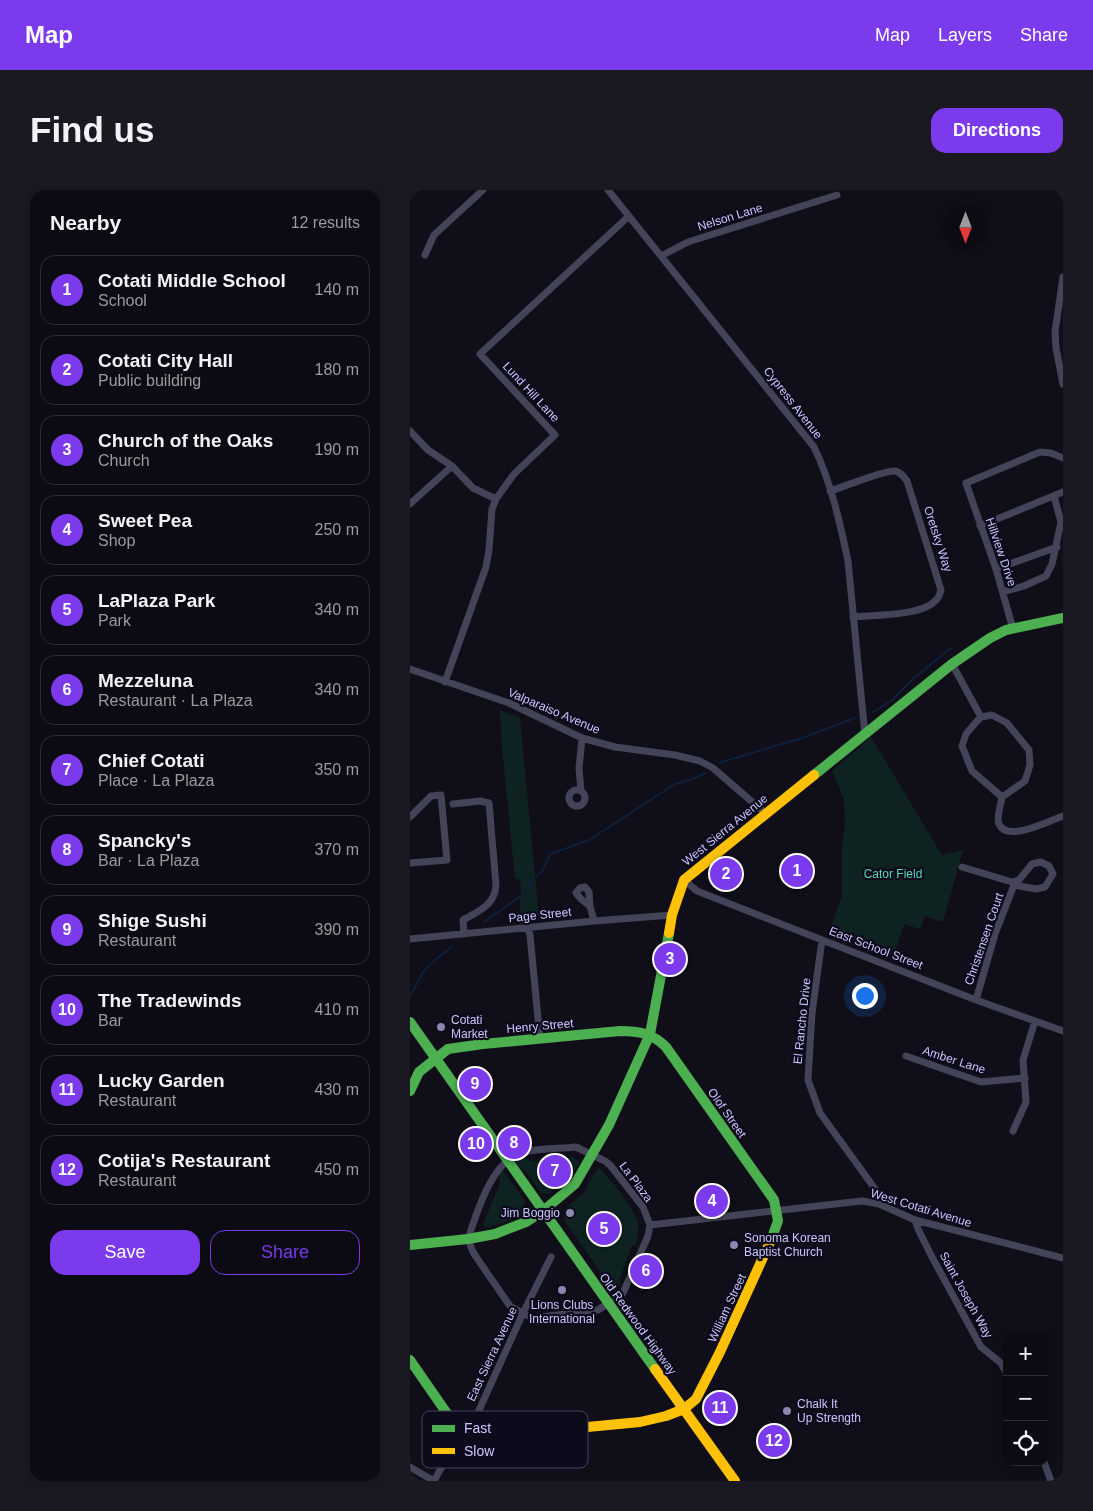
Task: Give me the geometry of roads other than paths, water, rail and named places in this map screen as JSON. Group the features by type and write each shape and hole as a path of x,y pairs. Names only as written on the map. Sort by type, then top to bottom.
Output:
{"main road":[{"name":"West Sierra Avenue","path":"410,1245 495,1234 526,1222 542,1212 575,1184 609,1125 650,1034 672,915 684,880 952,664 990,638 1013,629 1063,618"},
{"name":"Old Redwood Highway","path":"410,1022 506,1160 509,1171 514,1178 522,1181 542,1212 735,1481"},
{"name":"Henry Street","path":"410,1091 419,1072 448,1049 620,1031 639,1031 650,1034"},
{"name":"Olof Street","path":"650,1034 658,1038 666,1047 774,1200 777,1211"},
{"name":"William Street","path":"684,1409 696,1399 724,1344 768,1247 778,1221 777,1211"},
{"path":"410,1360 445,1411"},
{"path":"588,1427 640,1422 684,1409"}],"street":[{"path":"425,255 434,234 482,190"},
{"name":"Cypress Avenue","path":"608,190 814,447 821,461 848,561 865,735"},
{"name":"Nelson Lane","path":"661,256 688,242 837,195"},
{"name":"Lund Hill Lane","path":"446,682 486,567 492,509 496,499 514,474 555,435 480,354 629,216"},
{"path":"1063,277 1055,332 1063,384"},
{"path":"410,431 428,450 452,466 473,488 496,499"},
{"name":"Hillview Drive","path":"1013,629 996,570 966,483 1040,452 1051,453 1063,458"},
{"path":"410,504 452,466"},
{"name":"Oretsky Way","path":"830,491 885,473 896,471 902,474 907,481 941,590 937,600 927,607 912,611 853,617"},
{"path":"980,526 1063,492"},
{"path":"1003,592 1024,586 1046,576 1057,547 1061,522 1054,496"},
{"path":"996,570 1057,547"},
{"path":"952,664 981,717"},
{"name":"Valparaiso Avenue","path":"410,669 509,703 582,738 615,747 675,755 700,761 713,768 765,813"},
{"path":"1002,797 972,772 962,746 966,734 981,717 992,715 1007,723 1029,750 1030,765 1025,781 1002,797 998,819 999,826 1006,832 1017,832 1063,816"},
{"path":"581,791 579,768 582,738"},
{"path":"410,817 431,796 442,795 447,860 410,864"},
{"path":"453,804 480,801 489,803 496,885 491,902 463,920 464,934"},
{"name":"Christensen Court","path":"962,867 1013,884 1036,889 1045,887 1053,874 1049,866 1041,862 1032,864 1019,880 1013,884 995,934 976,1000"},
{"name":"East School Street","path":"684,880 697,890 822,940 976,1000 1063,1031"},
{"path":"590,906 594,921"},
{"name":"Page Street","path":"410,939 672,915"},
{"path":"528,928 540,1039"},
{"name":"El Rancho Drive","path":"822,940 812,1013 808,1080 820,1113 878,1193 879,1204"},
{"path":"1013,1131 1026,1102 1023,1060 1035,1021"},
{"name":"Amber Lane","path":"906,1056 981,1082 1025,1078"},
{"name":"La Plaza","path":"506,1160 519,1153 528,1151 576,1147 610,1165 643,1207 650,1224"},
{"path":"506,1160 495,1173 468,1239 482,1267 510,1306 532,1318 598,1310 623,1293 648,1236 650,1224"},
{"name":"West Cotati Avenue","path":"650,1224 862,1201 879,1204 915,1220 1063,1258"},
{"name":"Saint Joseph Way","path":"915,1220 932,1257 981,1347 1003,1367"},
{"name":"East Sierra Avenue","path":"478,1411 551,1257"},
{"path":"1045,1466 1051,1481"},
{"path":"410,1467 434,1481"},
{"name":"East Sierra Avenue","path":"434,1481 441,1468"}],"waterway":[{"path":"873,712 891,701 913,679 951,648"},
{"path":"719,763 802,738 855,718"},
{"path":"484,922 529,890 529,882 542,872 550,854 589,840 675,784 693,779 705,773"},
{"path":"410,994 428,967 452,947"}],"place":[{"name":"Cotati Middle School","path":"797,871"},
{"name":"Cotati City Hall","path":"726,874"},
{"name":"Church of the Oaks","path":"670,959"},
{"name":"Cotati Market","path":"441,1027"},
{"name":"Shige Sushi","path":"475,1084"},
{"name":"Spancky's","path":"514,1143"},
{"name":"The Tradewinds","path":"476,1144"},
{"name":"Chief Cotati","path":"555,1171"},
{"name":"Sweet Pea","path":"712,1201"},
{"name":"Jim Boggio","path":"570,1213"},
{"name":"LaPlaza Park","path":"604,1229"},
{"name":"Sonoma Korean Baptist Church","path":"734,1245"},
{"name":"Mezzeluna","path":"646,1271"},
{"name":"Lions Clubs International","path":"562,1290"},
{"name":"Lucky Garden","path":"720,1408"},
{"name":"Chalk It Up Strength","path":"787,1411"},
{"name":"Cotija's Restaurant","path":"774,1441"}],"park label":[{"name":"Cator Field","path":"893,874"}]}
